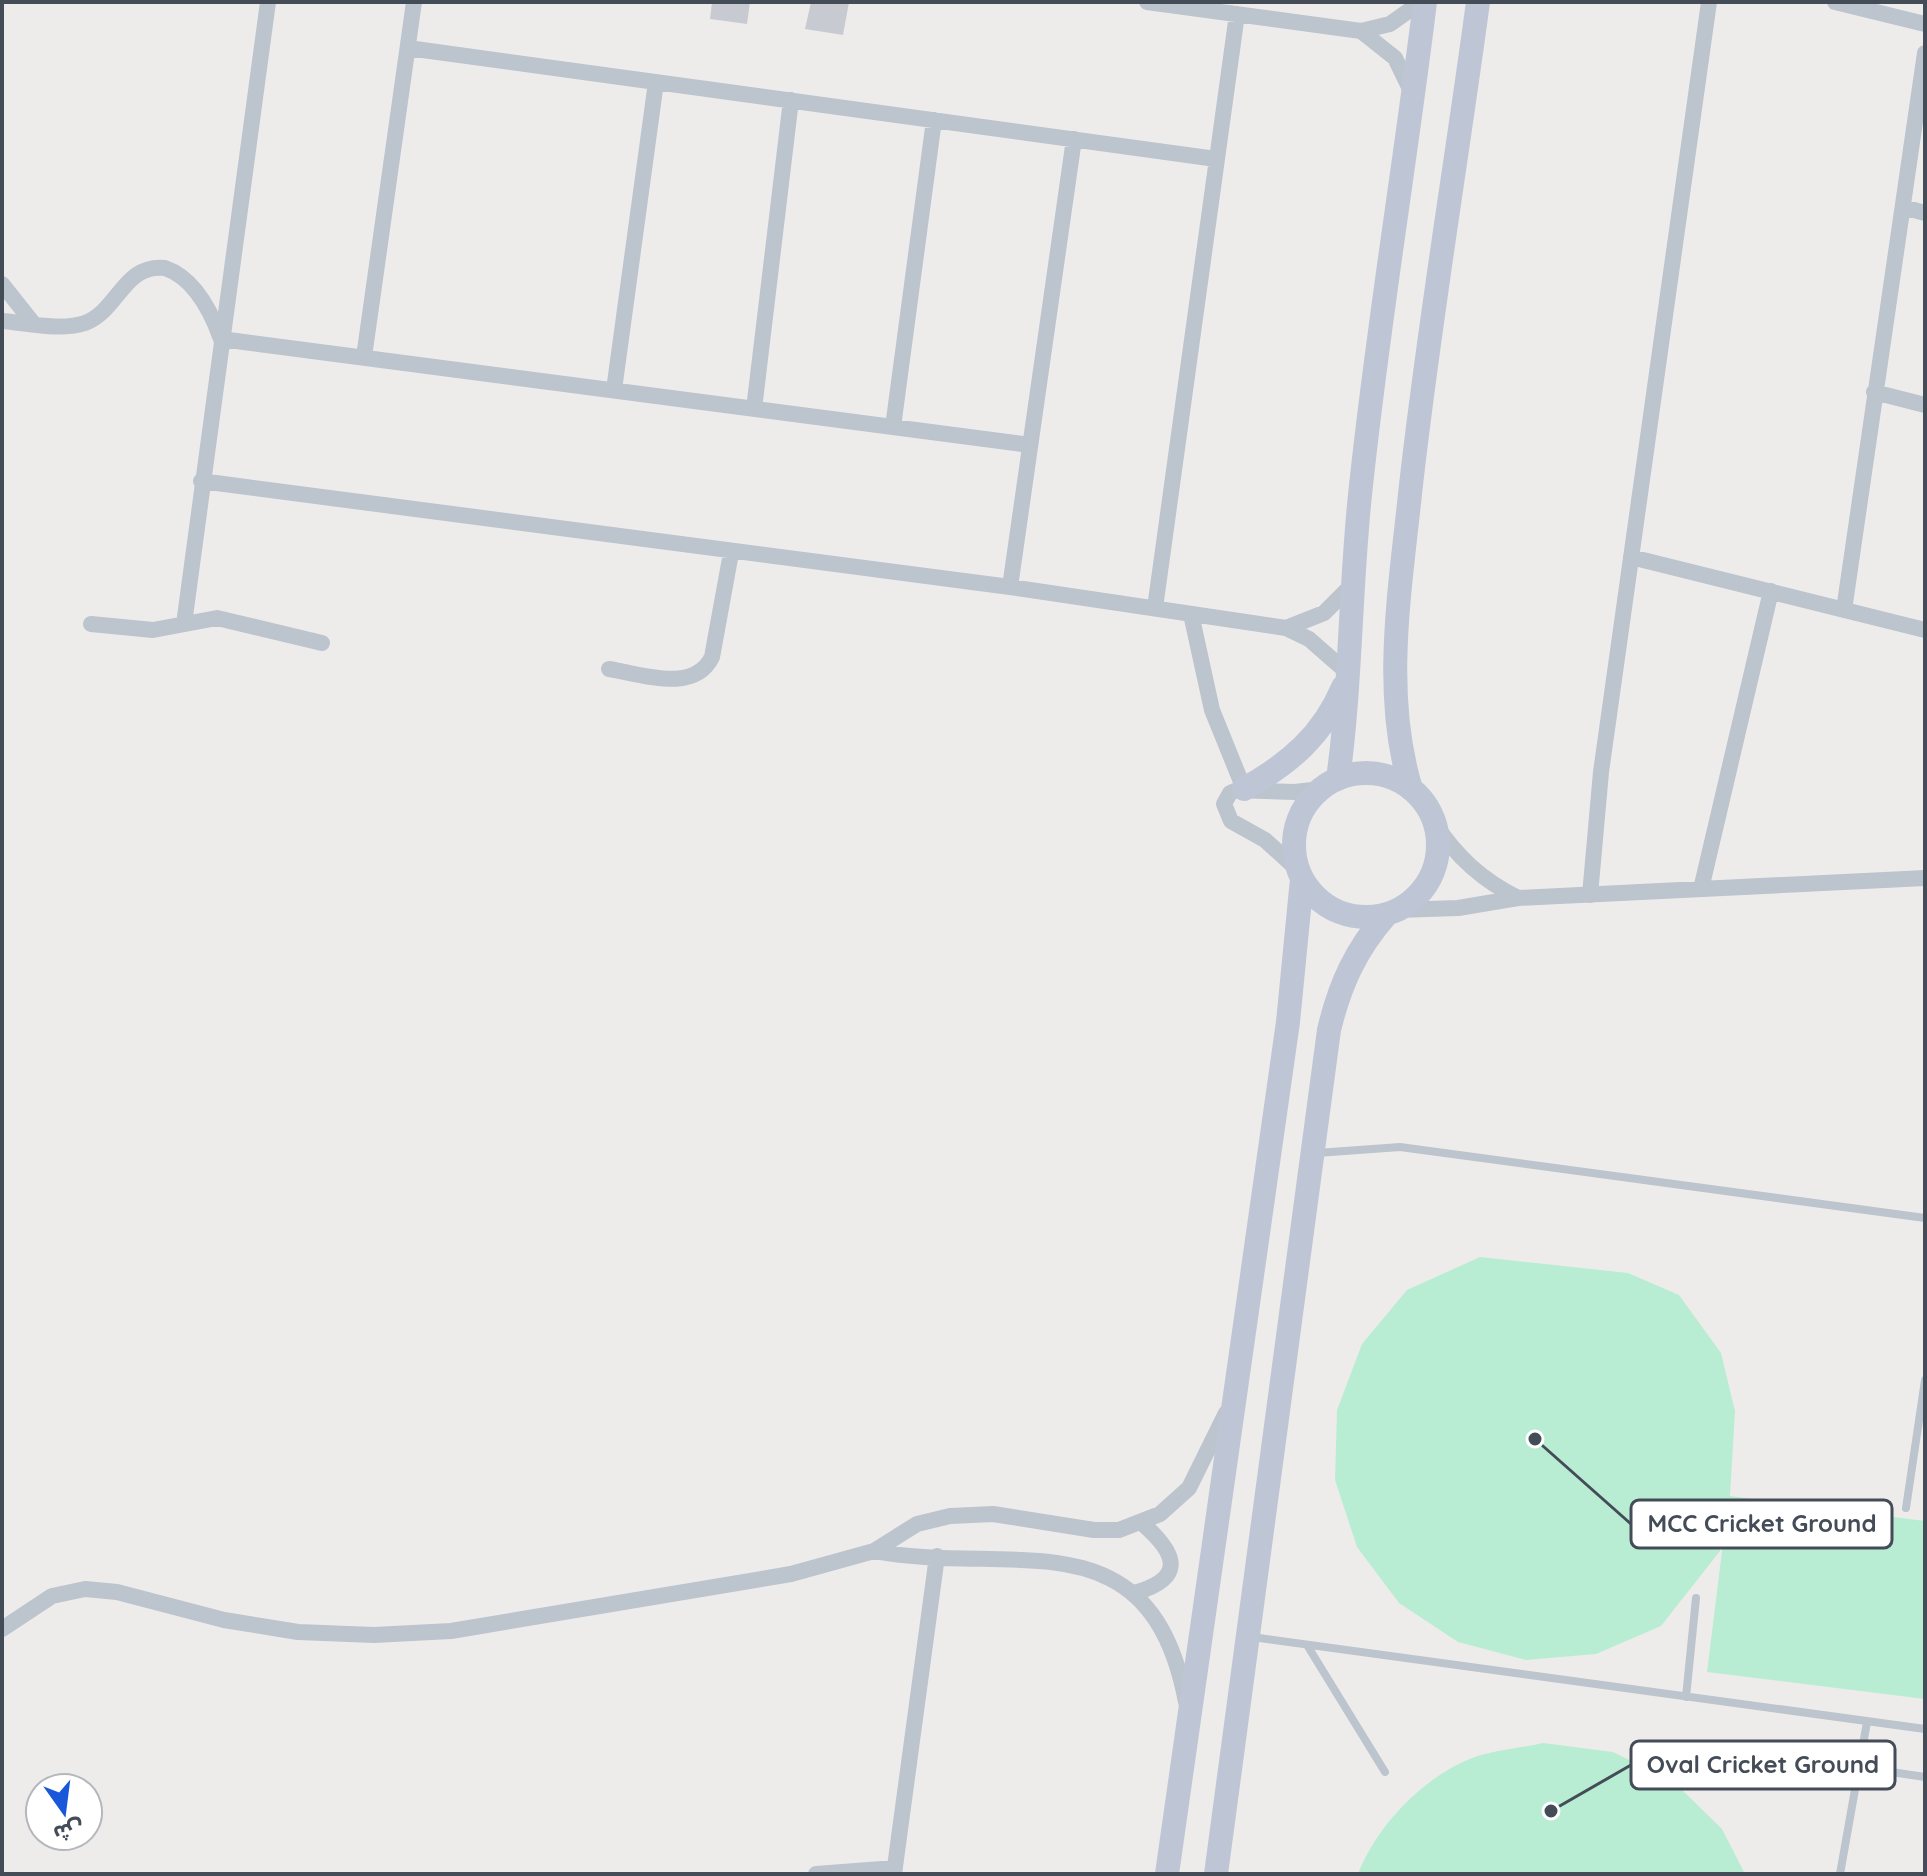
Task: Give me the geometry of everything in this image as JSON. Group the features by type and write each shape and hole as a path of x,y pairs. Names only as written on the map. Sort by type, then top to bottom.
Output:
{"street":[{"path":"184,624 268,2"},
{"path":"364,357 414,2"},
{"path":"1147,2 1361,31 1390,24 1423,2"},
{"path":"1167,1874 1288,1022 1300,874 1295,832 1300,816 1329,784 1349,674 1352,585 1369,414 1413,98 1423,2"},
{"path":"1411,789 1403,762 1396,703 1402,578 1424,383 1478,2"},
{"path":"1590,895 1601,772 1709,2"},
{"path":"1835,2 1925,24"},
{"path":"1155,608 1237,14"},
{"path":"1361,31 1395,58 1413,98"},
{"path":"408,48 1216,159"},
{"path":"1844,610 1925,53"},
{"path":"614,390 656,82"},
{"path":"754,409 791,100"},
{"path":"893,427 934,120"},
{"path":"1010,587 1074,139"},
{"path":"1903,207 1925,213"},
{"path":"2,321 85,323 100,314 137,272 156,267 174,271 192,287 209,311 221,339"},
{"path":"2,284 33,323"},
{"path":"221,339 1030,445"},
{"path":"1874,392 1925,405"},
{"path":"201,481 731,553 1010,587 1286,628 1309,639 1349,674"},
{"path":"609,669 680,679 703,671 712,657 731,553"},
{"path":"1631,557 1925,630"},
{"path":"1286,628 1324,613 1352,585"},
{"path":"1701,889 1771,591"},
{"path":"1191,614 1212,710 1244,789"},
{"path":"91,624 145,630 226,619 322,643"},
{"path":"1349,674 1336,703 1309,742 1273,773 1230,793 1226,798 1227,817 1265,840 1300,874 1317,899 1339,912 1363,917 1458,908 1518,898 1925,878"},
{"path":"1244,789 1295,792 1376,774 1411,789 1426,805 1455,852 1479,875 1518,898"},
{"path":"1216,1874 1313,1154 1337,998 1364,940 1392,912 1418,895 1432,874 1438,849 1435,824"},
{"path":"2,1629 52,1596 93,1589 224,1620 298,1632 374,1635 451,1631 749,1582 874,1551 917,1524 950,1516 993,1514 1106,1531 1143,1524 1176,1502 1189,1488 1232,1400"},
{"path":"1134,1593 1158,1585 1170,1571 1172,1561 1165,1543 1143,1524"},
{"path":"874,1551 1021,1558 1072,1565 1094,1571 1134,1593 1169,1644 1182,1683 1188,1724"},
{"path":"816,1874 895,1871 937,1556"}],"lane":[{"path":"1313,1154 1400,1147 1925,1218"},
{"path":"1906,1508 1925,1380"},
{"path":"1686,1697 1696,1598"},
{"path":"1248,1637 1925,1729"},
{"path":"1307,1645 1385,1772"},
{"path":"1840,1874 1867,1722"},
{"path":"1857,1767 1925,1777"}],"green space":[{"path":"1480,1257 1628,1273 1679,1295 1721,1353 1735,1411 1730,1496 1925,1521 1925,1699 1707,1672 1726,1519 1720,1551 1661,1626 1596,1654 1526,1660 1458,1642 1399,1603 1357,1547 1335,1480 1337,1410 1362,1344 1407,1290"},
{"path":"1543,1743 1613,1752 1674,1782 1722,1829 1745,1874 1358,1874 1390,1820 1438,1776 1475,1757"}],"building":[{"path":"712,2 750,2 747,24 710,19"},
{"path":"811,2 849,2 843,35 805,29"}],"place":[{"name":"MCC Cricket Ground","path":"1535,1439"},
{"name":"Oval Cricket Ground","path":"1551,1811"}]}
